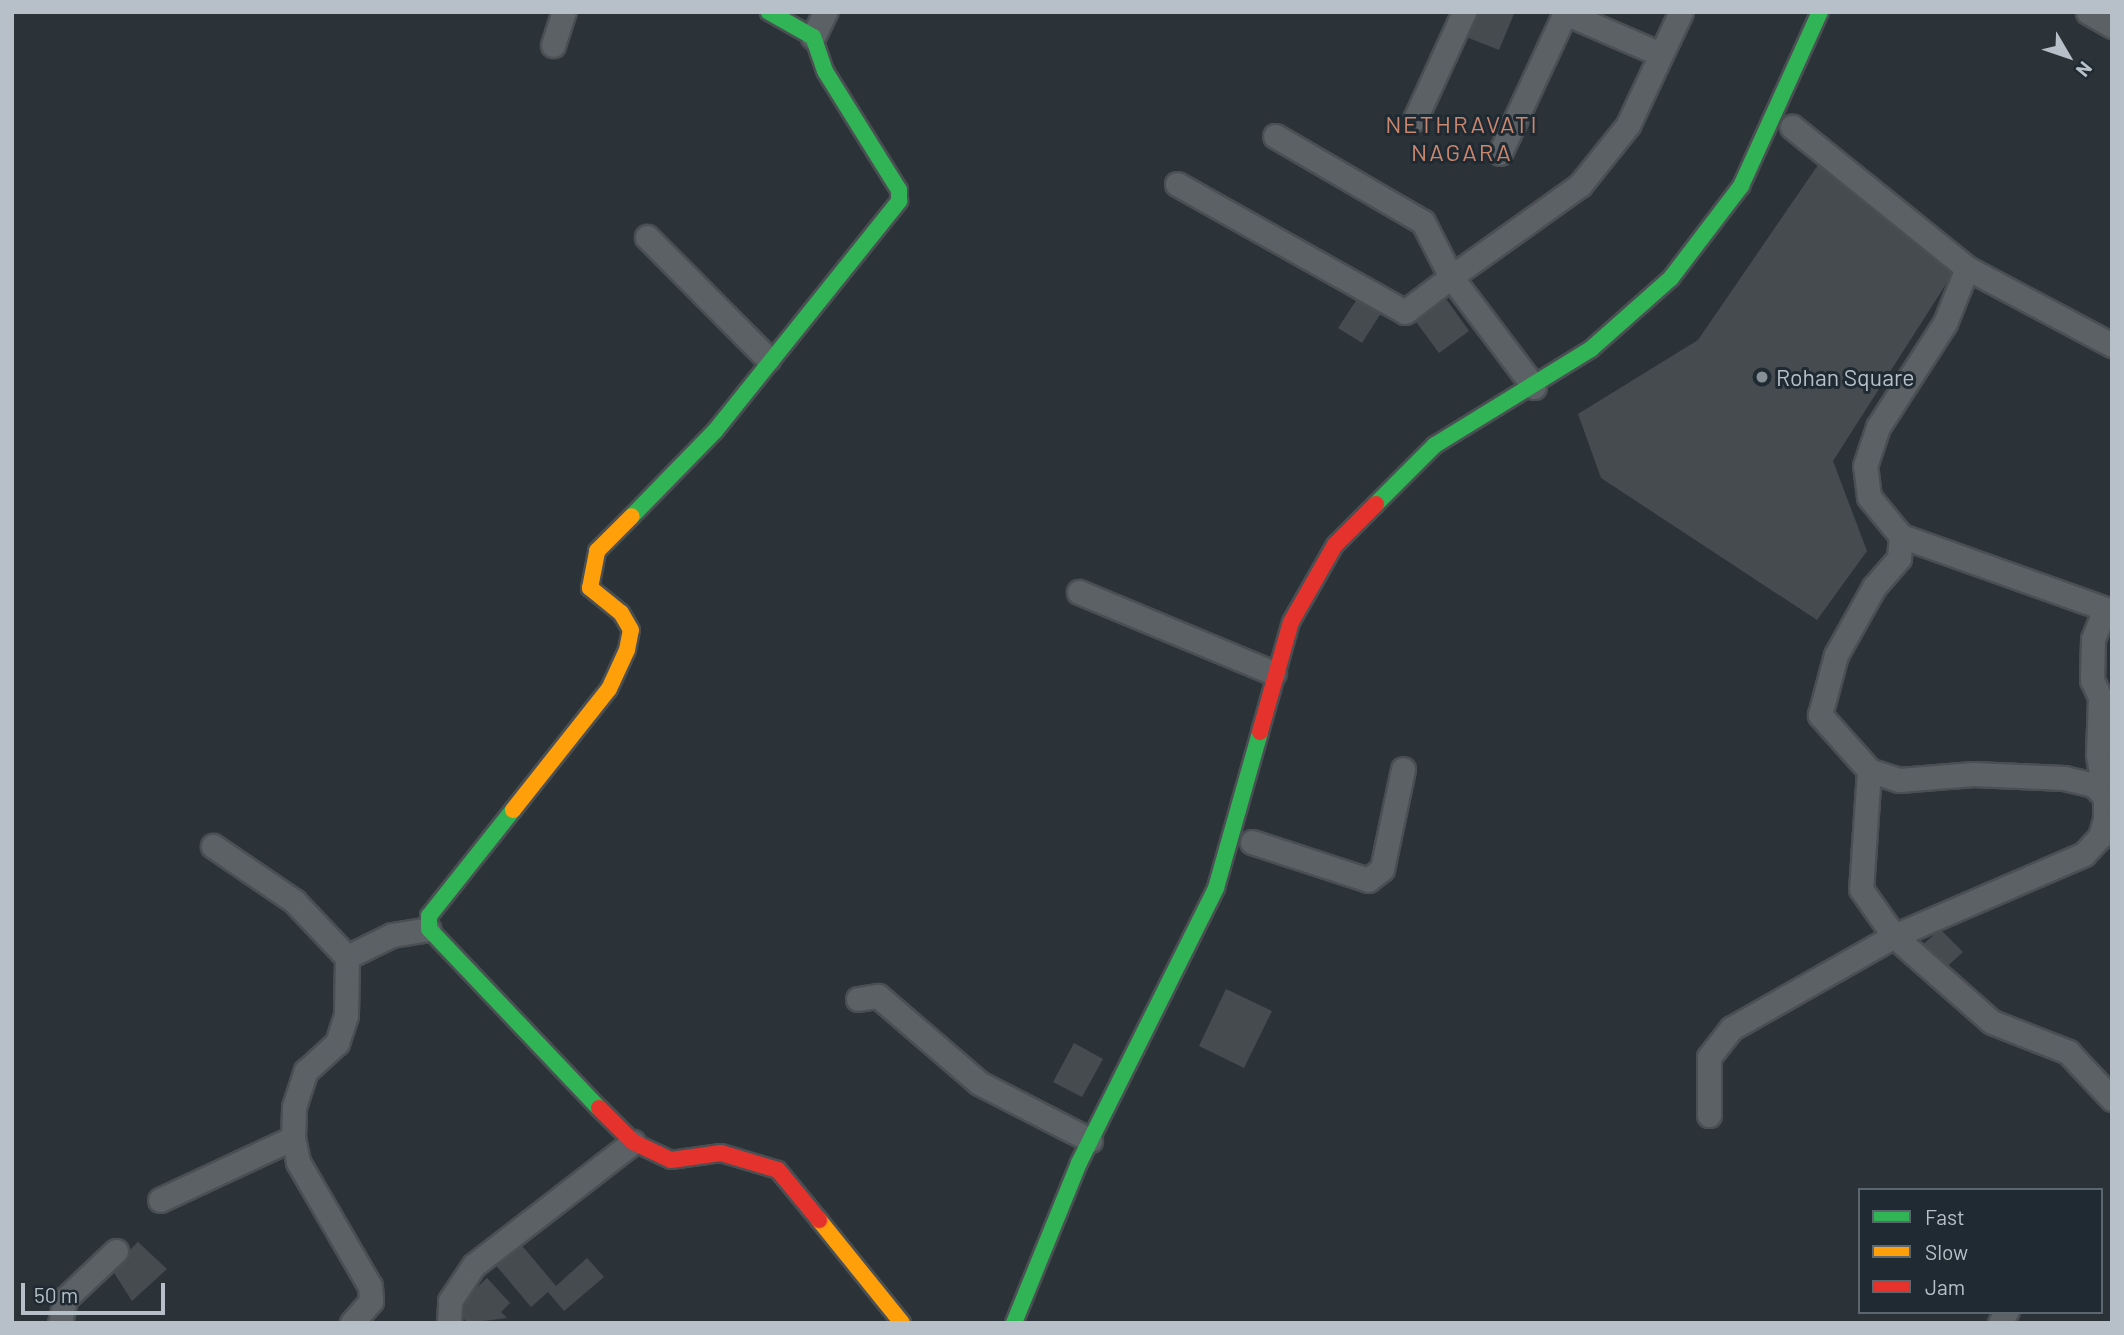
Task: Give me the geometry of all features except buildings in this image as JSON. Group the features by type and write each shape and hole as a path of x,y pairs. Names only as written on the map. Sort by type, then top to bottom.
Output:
{"main road":[{"path":"769,12 813,37 825,71 899,190 899,201 664,489 626,517 597,551 590,588 626,621 627,650 609,689 429,916 429,929 482,991 634,1142 671,1160 720,1153 778,1170 902,1323"},
{"path":"1014,1323 1090,1140 1216,888 1274,673 1310,587 1374,500 1435,445 1534,387 1630,319 1714,225 1741,186 1812,14"},
{"path":"1781,150 1795,121"},
{"path":"1351,556 1447,460 1491,433"},
{"path":"1321,608 1339,577"},
{"path":"1276,747 1306,642"},
{"path":"1246,865 1254,835"}],"street":[{"path":"553,45 564,12"},
{"path":"813,37 825,12"},
{"path":"1415,119 1464,12"},
{"path":"1177,184 1405,312 1580,185 1628,125 1681,12"},
{"path":"2088,12 2112,26"},
{"path":"1500,153 1564,13 1660,54"},
{"path":"1795,121 1967,268 2112,345"},
{"path":"1275,136 1423,222 1451,278 1534,387"},
{"path":"647,237 768,359"},
{"path":"1709,1115 1709,1057 1732,1028 1894,936 2084,854 2100,837 2105,797 2098,755 2100,697 2092,680 2093,639 2108,610 1901,536 1869,496 1865,466 1878,427 1945,323 1967,268"},
{"path":"1901,536 1899,558 1874,587 1821,694 1820,715 1868,770 1899,780 1973,774 2064,778 2094,785 2105,797"},
{"path":"1079,592 1274,673"},
{"path":"1254,835 1368,880 1382,869 1403,769"},
{"path":"1868,770 1861,889 1894,936 1992,1022 2068,1052 2112,1099"},
{"path":"213,846 294,901 347,957 346,1015 337,1043 306,1071 294,1107 293,1138 298,1162 370,1286 371,1301 352,1323"},
{"path":"347,957 392,935 429,929"},
{"path":"858,999 878,996 979,1083 1090,1140"},
{"path":"160,1200 293,1138"},
{"path":"449,1323 450,1301 474,1265 634,1142"},
{"path":"60,1323 58,1309 65,1299 116,1251"}],"traffic: fast":[{"path":"632,516 715,431 899,201 899,190 825,71 813,37 769,12"},
{"path":"1376,504 1435,445 1591,349 1671,278 1741,186 1820,12"},
{"path":"1014,1323 1079,1163 1216,888 1260,732"},
{"path":"513,810 429,916 429,929 599,1108"}],"traffic: slow":[{"path":"513,810 609,689 627,650 631,630 621,613 590,588 597,551 632,516"},
{"path":"819,1220 902,1323"}],"traffic: jam":[{"path":"1260,732 1291,622 1335,545 1376,504"},
{"path":"599,1108 633,1142 671,1160 721,1153 778,1170 819,1220"}],"place":[{"name":"Rohan Square","path":"1762,377"}],"district":[{"name":"NETHRAVATI NAGARA","path":"1462,138"}]}
